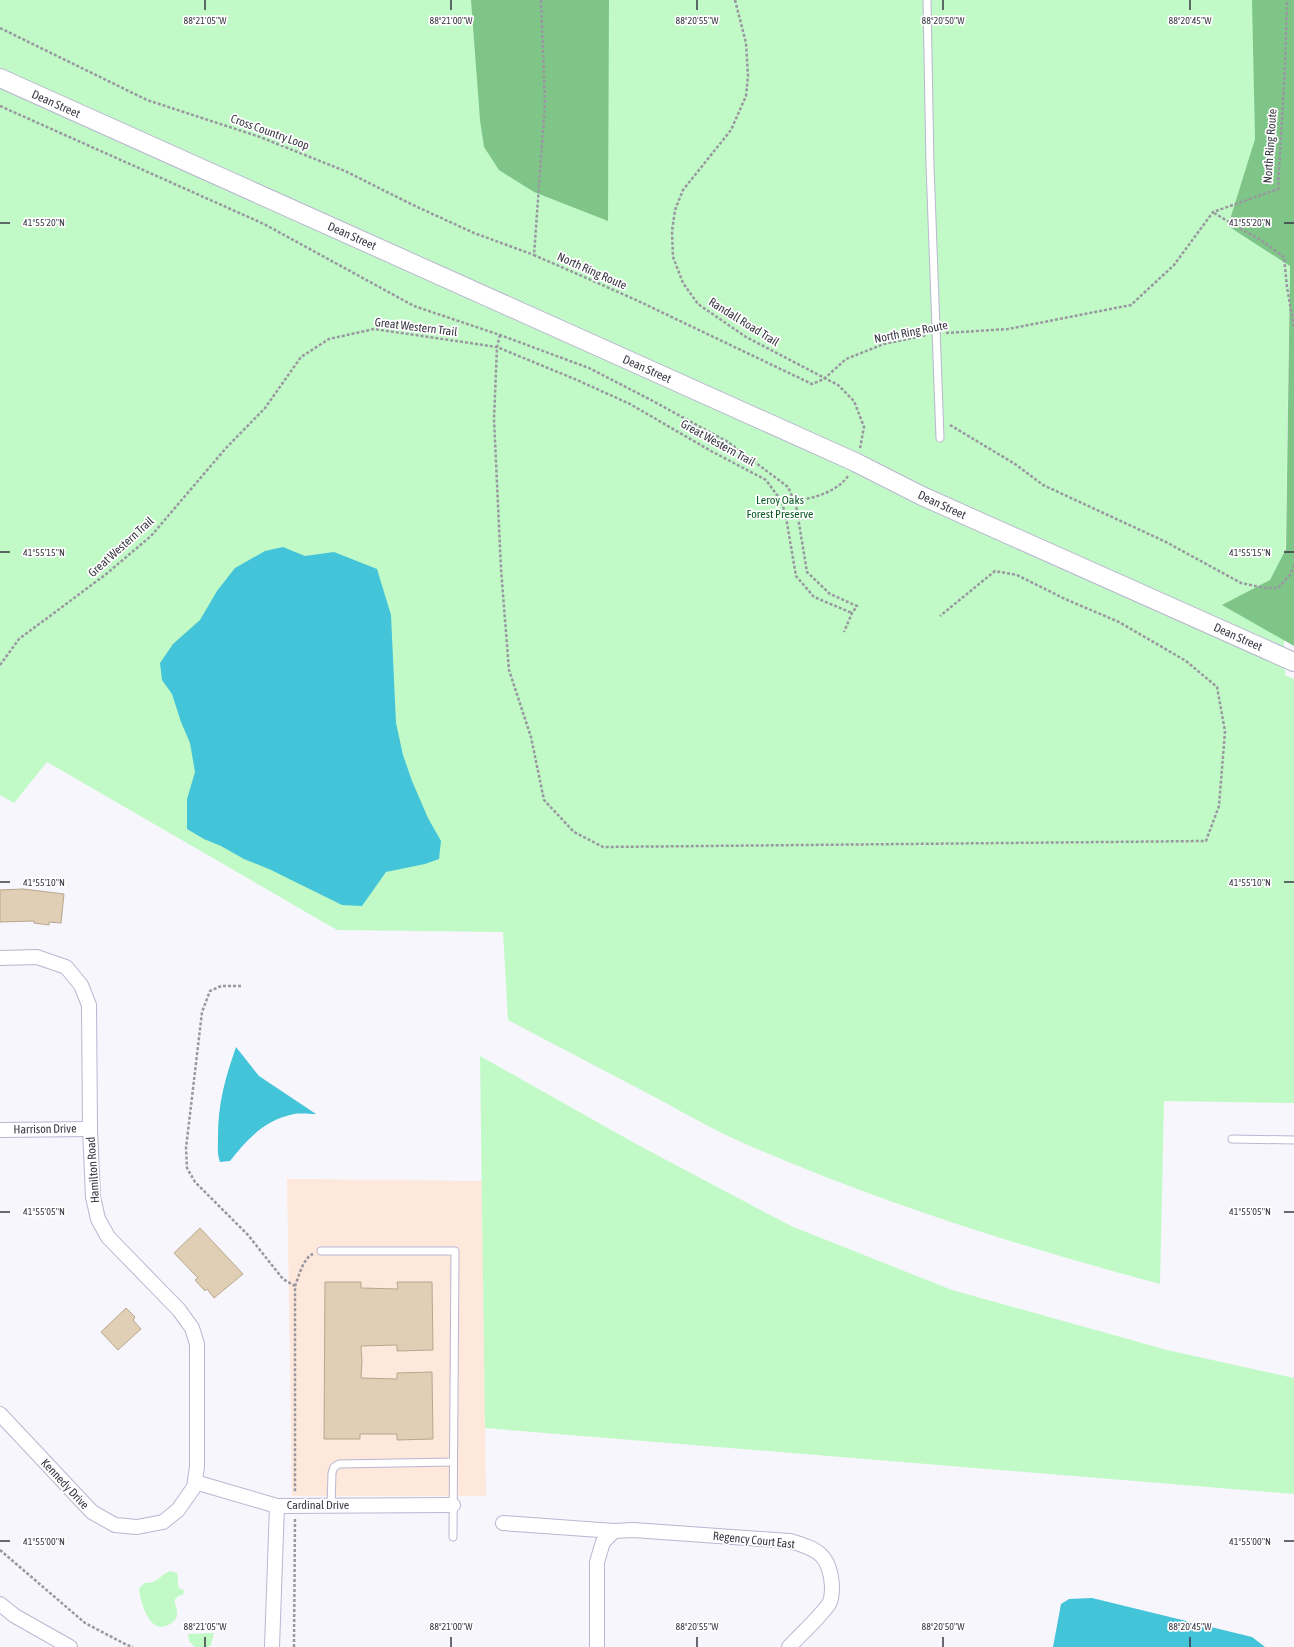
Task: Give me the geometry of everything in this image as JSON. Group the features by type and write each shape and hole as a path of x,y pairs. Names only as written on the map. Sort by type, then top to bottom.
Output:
{"street":[{"name":"Dean Street","path":"0,78 855,462 933,501 1294,662"},
{"name":"Hamilton Road","path":"0,958 37,957 66,967 81,985 89,1005 92,1197 98,1219 108,1237 179,1310 192,1328 197,1344 197,1467 195,1482"},
{"name":"Harrison Drive","path":"0,1130 90,1128"},
{"name":"Kennedy Drive","path":"0,1414 92,1512 115,1526 137,1527 163,1522 178,1510 194,1488 195,1482"},
{"path":"195,1482 277,1506"},
{"name":"Cardinal Drive","path":"272,1647 277,1506 453,1505"},
{"name":"Regency Court East","path":"504,1523 614,1531 633,1530 669,1532 790,1541 806,1546 823,1556 831,1573 832,1590 830,1602 789,1647"},
{"path":"597,1647 597,1562 603,1542 614,1531"},
{"path":"0,1604 15,1616 70,1647"}],"lane":[{"path":"928,0 930,165 940,438"},
{"path":"1232,1140 1294,1140"},
{"path":"321,1251 455,1251 453,1462 454,1537"},
{"path":"331,1506 332,1472 334,1467 339,1464 453,1462"}],"path":[{"path":"534,255 545,102 541,0"},
{"name":"Randall Road Trail","path":"734,0 746,43 748,76 746,96 731,130 683,190 675,210 672,231 673,257 683,283 698,304 746,337 838,385 854,401 864,427 859,452"},
{"name":"North Ring Route","path":"534,255 634,299 812,384 824,379 846,359 884,344 937,333 1008,328 1131,305 1174,265 1213,212 1278,189 1287,0"},
{"name":"Cross Country Loop","path":"0,28 147,100 260,137 345,171 474,233 534,255"},
{"path":"0,106 264,224 414,306 500,335 589,368 728,442 788,487 795,501 801,526 807,572 830,594 857,606 852,613 844,632"},
{"path":"1213,212 1262,241 1284,257 1294,328"},
{"name":"Great Western Trail","path":"0,665 19,639 105,575 151,536 226,448 265,408 301,357 329,339 374,329 497,347 577,380 630,404 711,451 766,480 782,502"},
{"path":"500,335 497,347 494,419 501,568 509,670 531,737 544,800 574,832 603,848 1206,841 1219,806 1225,731 1217,688 1192,666 1119,622 1065,599 1017,575 996,571 940,616"},
{"path":"940,418 1015,464 1043,485 1166,542 1241,582 1265,588 1278,588 1290,575 1294,566"},
{"path":"849,474 846,479 829,492 795,501 782,502 796,576 814,597 852,613"},
{"path":"241,986 220,986 210,991 202,1012 186,1148 187,1168 195,1182 248,1235 283,1279 295,1286"},
{"path":"295,1491 295,1286 301,1269 310,1255 321,1251"},
{"path":"294,1647 295,1512"},
{"path":"0,1550 85,1623 133,1647"}],"shaded area":[{"path":"287,1179 482,1181 486,1496 292,1496"}],"green space":[{"name":"Leroy Oaks Forest Preserve","path":"0,0 1290,0 1290,266 1284,641 1285,675 1294,679 1294,1103 1164,1101 1160,1284 1000,1238 843,1184 741,1142 508,1020 503,932 337,930 47,762 14,803 0,795"},
{"path":"471,0 609,0 608,221 534,192 499,170 484,147 480,120"},
{"path":"1252,0 1294,0 1294,646 1222,605 1270,580 1286,549 1290,266 1228,226 1255,139"},
{"path":"480,1056 638,1145 791,1226 952,1290 1167,1350 1294,1378 1294,1494 485,1428"},
{"path":"170,1571 177,1573 179,1588 184,1590 183,1595 180,1595 175,1599 177,1613 176,1619 166,1626 160,1627 154,1625 146,1615 139,1589 144,1583 156,1581"},
{"path":"214,1633 211,1645 208,1647 195,1647 189,1641 188,1634"}],"water":[{"path":"283,547 305,556 334,552 377,569 391,615 396,723 403,755 412,781 428,818 441,841 439,859 425,864 386,872 362,906 342,905 269,869 244,859 187,829 187,799 195,772 190,743 181,722 172,694 162,680 160,663 173,644 200,620 217,591 235,568 265,551"},
{"path":"236,1047 259,1076 316,1114 294,1114 266,1125 244,1145 230,1161 220,1162 218,1156 219,1113 225,1081"},
{"path":"1092,1598 1252,1637 1265,1647 1053,1647 1061,1604 1069,1599"}],"building":[{"path":"23,889 64,894 61,923 49,922 49,925 34,923 34,921 0,922 0,890"},
{"path":"200,1228 243,1274 214,1298 207,1289 205,1291 195,1280 198,1278 174,1253"},
{"path":"325,1282 361,1282 361,1288 398,1289 397,1282 432,1282 433,1350 397,1351 397,1345 361,1346 361,1378 397,1379 397,1373 432,1372 433,1439 397,1440 397,1434 360,1434 360,1439 324,1439"},
{"path":"126,1308 135,1317 133,1320 141,1329 118,1350 101,1332"}]}
